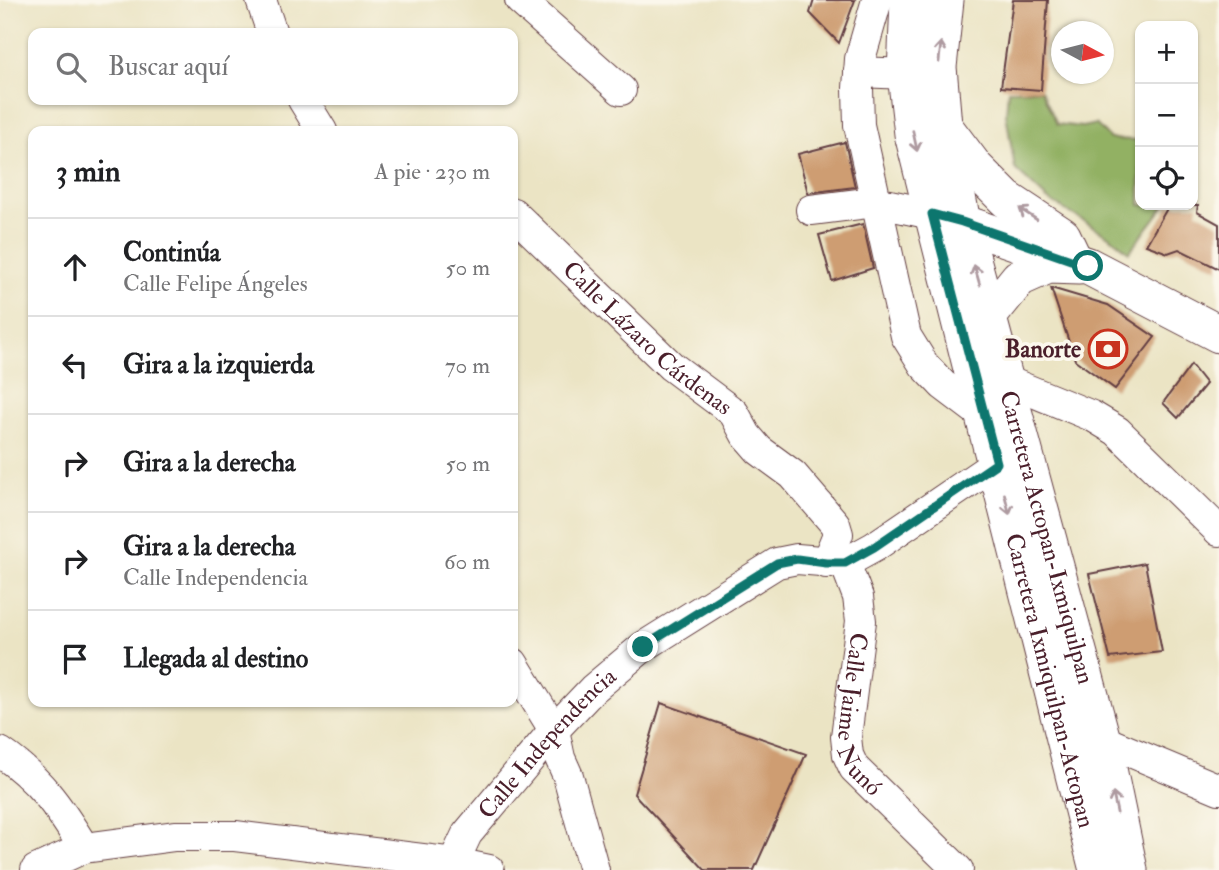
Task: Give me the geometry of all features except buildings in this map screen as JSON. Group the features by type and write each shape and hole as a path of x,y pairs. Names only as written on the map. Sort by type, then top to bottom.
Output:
{"main road":[{"name":"Carretera Ixmiquilpan-Actopan","path":"909,0 906,74 913,134 947,218 984,415 1098,870"},
{"name":"Carretera Actopan-Ixmiquilpan","path":"945,0 938,67 947,218 989,315 1004,380 1102,740 1129,870"},
{"path":"943,125 975,168 1006,199 1062,236 1081,263"},
{"path":"947,218 1081,263 1219,334"},
{"path":"989,315 1019,278 1048,265 1081,263"}],"street":[{"path":"261,0 270,28"},
{"path":"520,0 621,90"},
{"path":"877,0 860,59 859,125 906,336 924,365 943,385 984,415"},
{"path":"859,72 906,74"},
{"path":"811,210 875,202 947,218"},
{"name":"Calle Lázaro Cárdenas","path":"518,219 671,366 734,413 746,435 759,450 793,475 835,524 838,534 836,563"},
{"path":"1004,380 1092,416 1117,431 1219,531"},
{"path":"836,563 874,547 997,463"},
{"name":"Calle Independencia","path":"453,866 467,834 554,730 593,689 643,647 777,563 797,559 836,563"},
{"name":"Calle Jaime Nunó","path":"836,563 858,597 861,621 846,737 848,755 854,768 958,870"},
{"path":"518,671 554,730 559,758 568,776 594,870"},
{"path":"1102,740 1219,789"},
{"path":"0,752 22,766 55,801 85,848"},
{"path":"36,870 85,848 175,836 235,836 489,870"}],"green space":[{"path":"1008,90 1041,90 1057,124 1082,127 1096,124 1110,139 1135,140 1135,210 1161,210 1129,252 1112,238 1047,199 1015,169 1006,114"}],"place":[{"name":"Banorte","path":"1108,349"}],"route":[{"path":"643,647 777,563 797,559 845,563 874,547 997,463 932,214 1088,266"}]}
